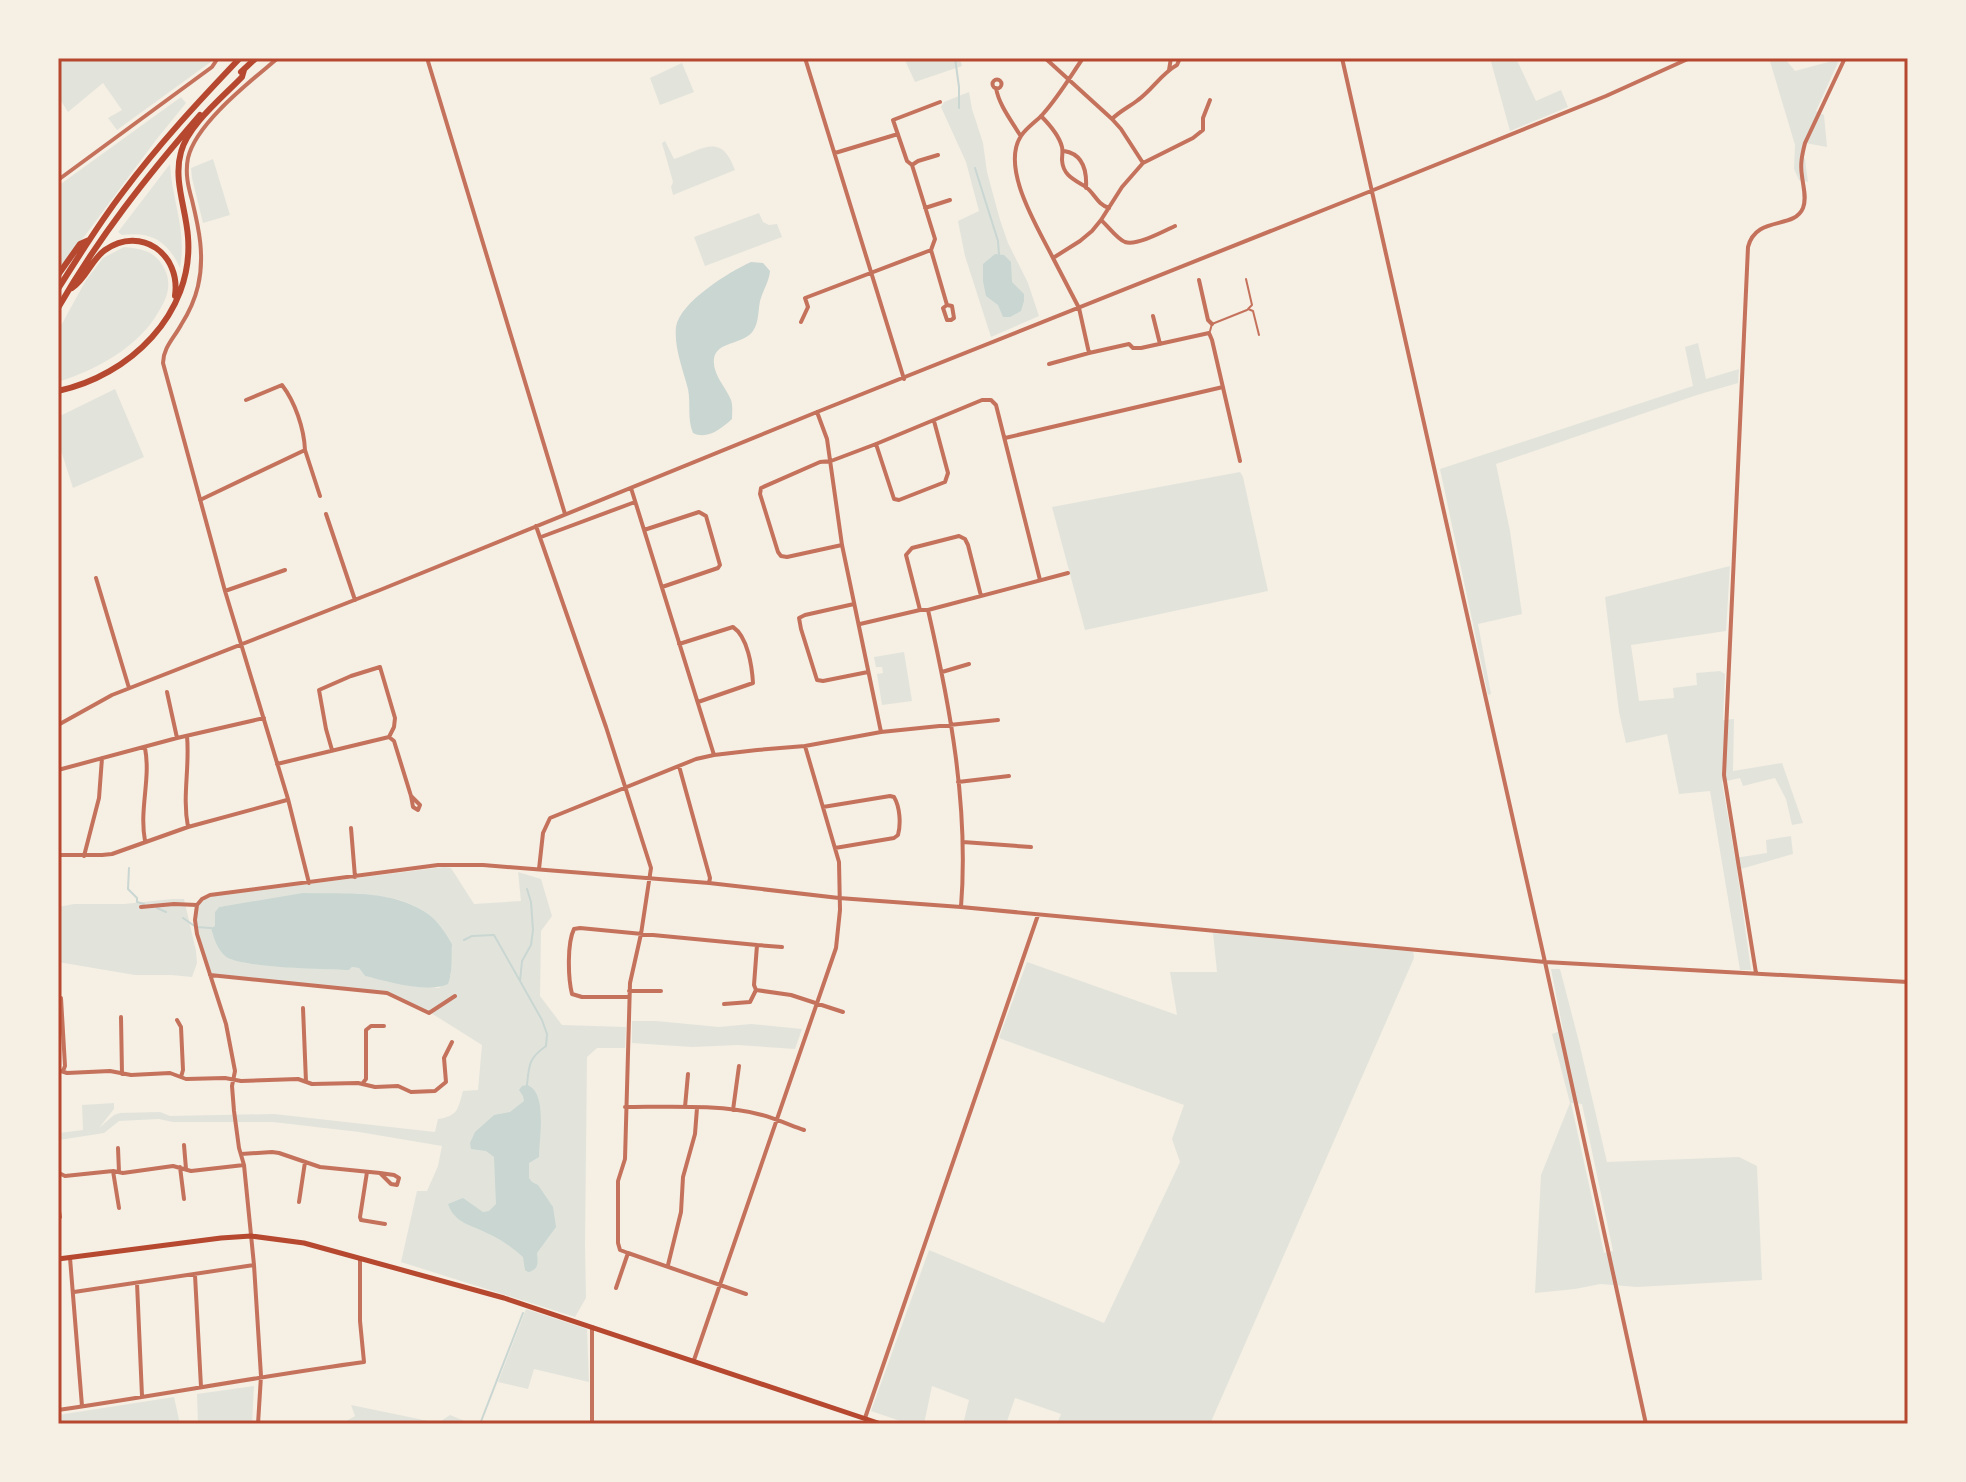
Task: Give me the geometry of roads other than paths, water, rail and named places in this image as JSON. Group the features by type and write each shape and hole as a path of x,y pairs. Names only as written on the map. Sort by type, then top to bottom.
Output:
{"highway":[{"path":"58,289 122,193 162,142 240,58"},
{"path":"58,308 131,197 204,111 256,58"},
{"path":"58,391 111,371 133,356 161,328 185,280 188,262 188,232 177,170 181,150 206,113 242,77 244,70"},
{"path":"58,275 80,244 89,240"},
{"path":"68,290 77,285 105,249 126,240 143,242 161,250 170,261 175,273 173,307"}],"main road":[{"path":"58,1259 251,1236 304,1243 504,1298 881,1424"}],"street":[{"path":"58,180 212,67 218,58"},
{"path":"278,58 212,119 191,149 187,176 201,237 201,265 191,306 165,349 163,360 309,883"},
{"path":"427,58 565,514"},
{"path":"805,58 904,379"},
{"path":"1045,58 1112,119 1143,163"},
{"path":"1083,58 1041,116 1021,136 1014,158 1029,208 1079,308 1089,353"},
{"path":"1169,70 1171,58"},
{"path":"1112,119 1138,101 1179,63 1180,58"},
{"path":"1342,58 1646,1424"},
{"path":"58,725 129,688 1371,191 1606,96 1690,58"},
{"path":"1756,973 1724,775 1748,247 1750,237 1758,230 1800,214 1804,206 1801,157 1805,143 1845,58"},
{"path":"996,88 1004,109 1021,136"},
{"path":"1053,258 1080,241 1101,220 1122,187 1143,163 1203,130 1203,118 1210,100"},
{"path":"940,102 893,120 907,161 912,165 935,239 931,250 947,305"},
{"path":"1041,116 1053,129 1064,151 1062,160 1065,171 1077,184 1086,188 1100,205 1109,208"},
{"path":"835,153 898,134"},
{"path":"1064,151 1074,153 1083,163 1087,175 1086,188"},
{"path":"912,165 938,155"},
{"path":"925,208 950,200"},
{"path":"1101,220 1126,243 1142,240 1175,226"},
{"path":"801,322 808,307 805,298 931,250"},
{"path":"1199,280 1208,320 1212,324"},
{"path":"1153,316 1160,344"},
{"path":"1049,364 1129,344 1133,348 1141,348 1209,333 1240,461"},
{"path":"246,400 282,385 291,397 320,496"},
{"path":"1005,438 1223,387"},
{"path":"842,545 781,556 760,494 761,488 982,400 991,400 996,405 1005,438 1040,580"},
{"path":"817,412 827,439 842,545 881,732"},
{"path":"876,444 894,499 899,500 933,487 945,482 948,473 934,421"},
{"path":"200,500 305,450"},
{"path":"631,488 714,755"},
{"path":"541,537 635,502"},
{"path":"644,530 699,512 706,516 720,565 662,587"},
{"path":"326,514 355,600"},
{"path":"536,526 651,868 629,994 625,1159 618,1181 618,1243 620,1250 746,1294"},
{"path":"920,610 906,555 912,548 959,536 968,545 981,596"},
{"path":"225,591 285,570"},
{"path":"860,624 928,610 1068,573"},
{"path":"96,578 129,688"},
{"path":"854,604 805,615 799,618 801,629 817,680 869,672"},
{"path":"928,610 942,672 958,782 964,873 961,907"},
{"path":"679,644 733,627 740,632 745,646 753,683 698,702"},
{"path":"942,672 969,664"},
{"path":"332,750 319,690 380,667 395,718 389,737"},
{"path":"167,692 177,738"},
{"path":"58,770 264,718"},
{"path":"539,869 543,833 550,818 679,766 714,755 805,746 881,732 998,720"},
{"path":"187,736 185,796 188,827"},
{"path":"277,764 389,737"},
{"path":"389,737 394,741 411,796"},
{"path":"694,1360 836,948 840,871 805,746"},
{"path":"145,748 148,770 143,828 146,841"},
{"path":"84,856 99,798 102,758"},
{"path":"679,766 709,883"},
{"path":"958,782 1009,776"},
{"path":"823,807 890,796 897,803 900,829 894,838 835,848"},
{"path":"58,855 112,854 188,827 288,799"},
{"path":"351,828 355,877"},
{"path":"963,842 1031,847"},
{"path":"258,1424 261,1376 254,1265 244,1165 235,1121 232,1086 235,1071 226,1024 195,920 197,905 210,895 450,864 709,883 839,898 1545,962 1908,982"},
{"path":"141,907 197,905"},
{"path":"865,1418 1038,915"},
{"path":"661,991 582,997 572,994 570,937 574,929 782,947"},
{"path":"724,1004 750,1002 756,990 757,945"},
{"path":"210,975 387,993 429,1013 455,996"},
{"path":"756,990 791,995 843,1012"},
{"path":"61,998 65,1066 61,1071"},
{"path":"303,1008 306,1082"},
{"path":"121,1017 122,1074"},
{"path":"177,1020 181,1027 181,1077"},
{"path":"362,1084 366,1079 364,1035 371,1026 384,1026"},
{"path":"61,1071 110,1071 131,1075 170,1073 186,1079 225,1078 241,1081 298,1079 312,1084 398,1086 411,1092 435,1091 446,1082 444,1058 452,1042"},
{"path":"733,1110 739,1066"},
{"path":"685,1107 688,1074"},
{"path":"625,1107 733,1110 761,1115 804,1130"},
{"path":"668,1265 681,1212 683,1177 695,1134 697,1108"},
{"path":"184,1145 184,1199"},
{"path":"118,1148 119,1208"},
{"path":"241,1154 272,1152 320,1167 380,1173"},
{"path":"58,1162 58,1172 65,1176 183,1168 191,1171 244,1165"},
{"path":"299,1202 305,1162"},
{"path":"367,1172 361,1220 385,1224"},
{"path":"58,1205 60,1217"},
{"path":"616,1288 628,1253"},
{"path":"70,1258 82,1406"},
{"path":"58,1410 364,1362 360,1260"},
{"path":"74,1292 254,1265"},
{"path":"195,1275 201,1387"},
{"path":"137,1283 142,1396"},
{"path":"592,1327 592,1424"}],"lane":[{"path":"1209,333 1212,324 1252,305 1246,279"},
{"path":"1248,309 1253,311 1259,335"}],"waterway":[{"path":"955,58 959,108"},
{"path":"975,168 998,241 999,255"},
{"path":"129,868 128,889 137,902 144,904"},
{"path":"520,981 522,961 531,945 533,930 527,889"},
{"path":"157,908 166,912"},
{"path":"183,918 196,927 211,928"},
{"path":"464,940 472,936 494,935 542,1020 547,1034 546,1046 531,1062 527,1085"},
{"path":"480,1424 523,1313"}]}
